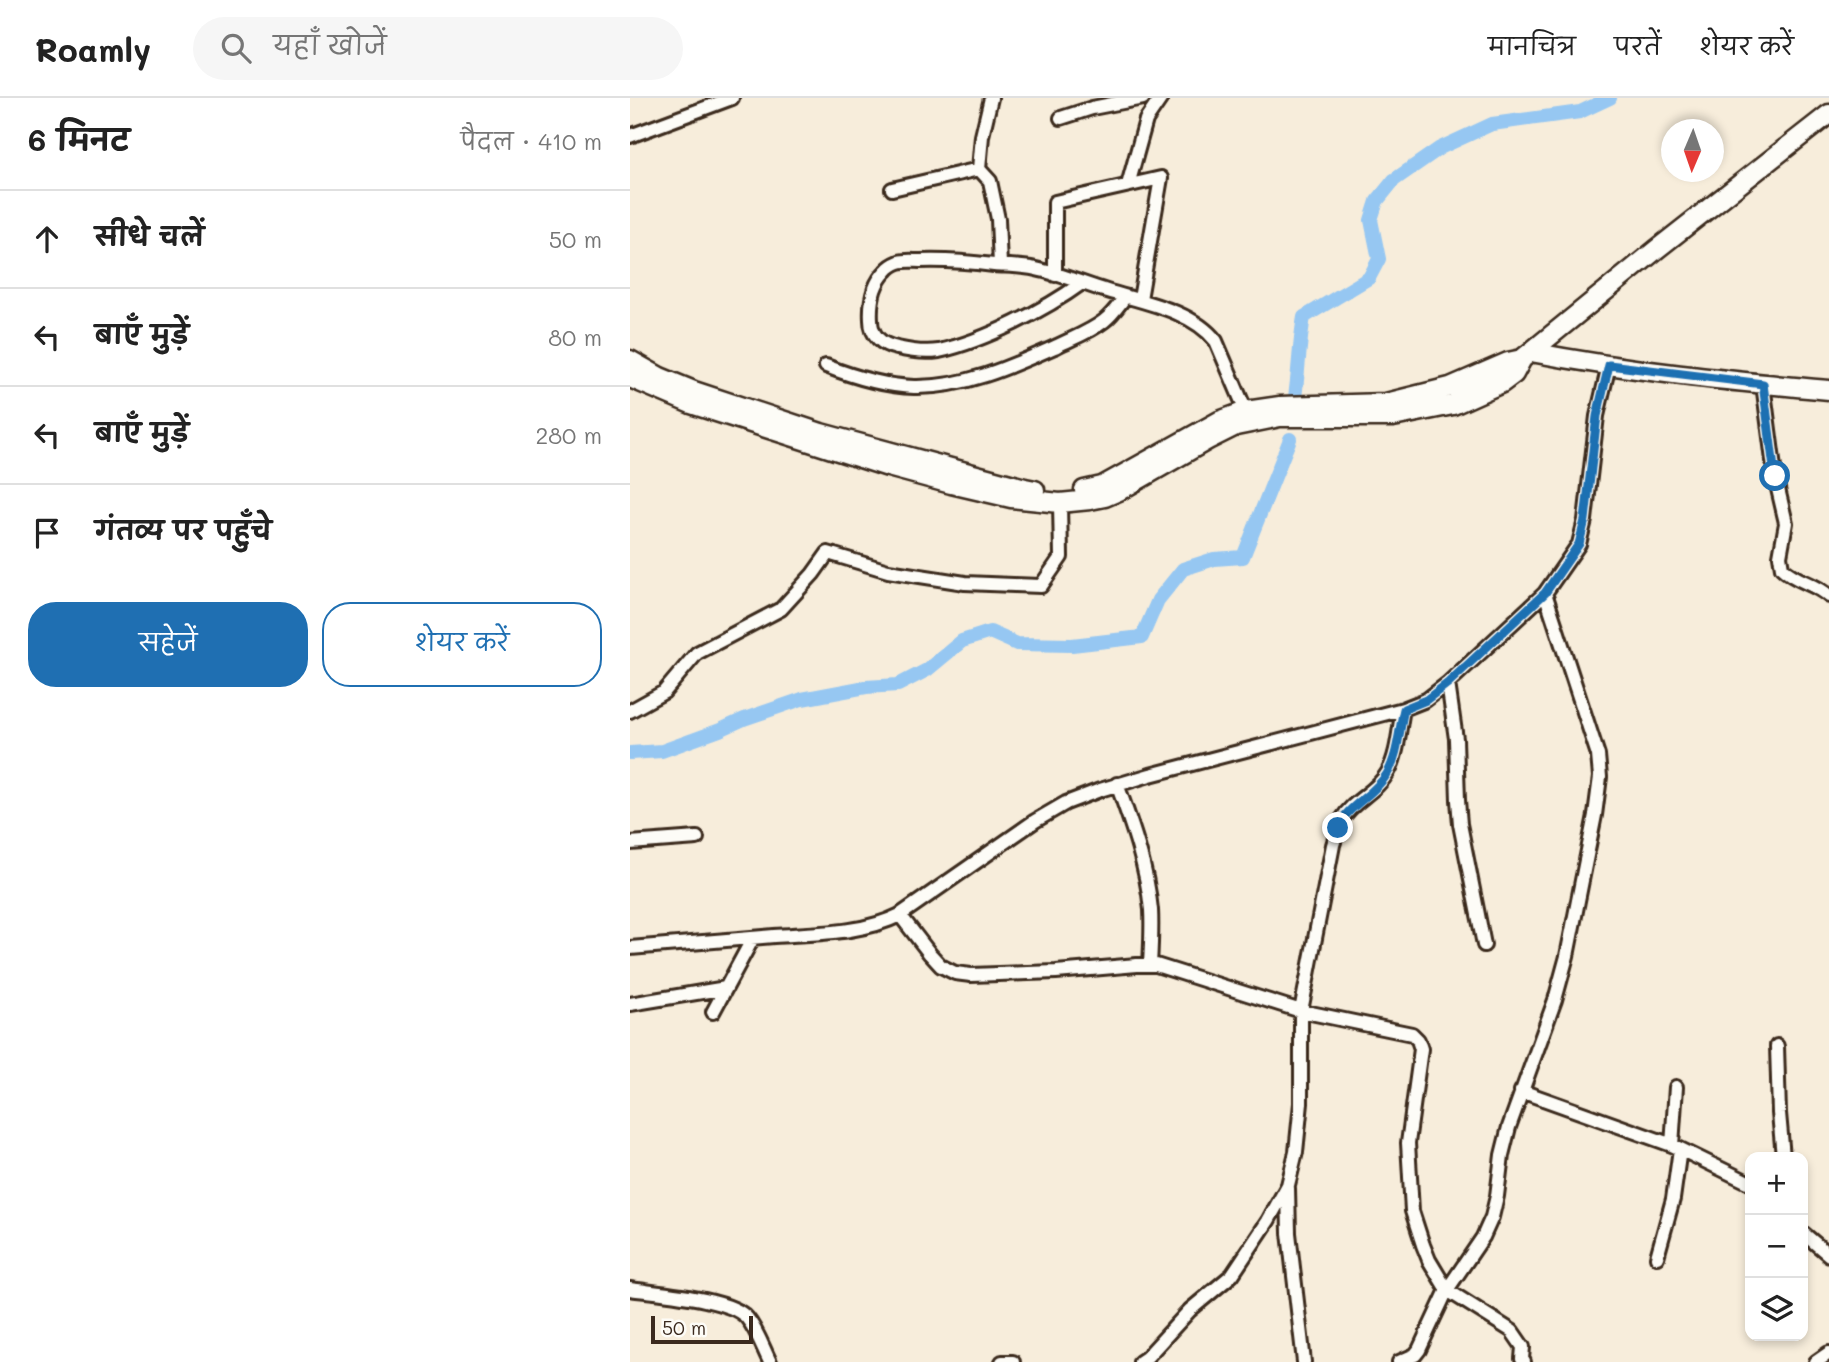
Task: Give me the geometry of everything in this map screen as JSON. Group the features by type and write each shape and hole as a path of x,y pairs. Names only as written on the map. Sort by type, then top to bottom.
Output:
{"street":[{"path":"630,136 732,98"},
{"path":"991,98 982,136 979,169 990,181 999,219 1000,265"},
{"path":"1061,118 1092,107 1143,98"},
{"path":"1128,186 1146,120 1161,98"},
{"path":"630,360 660,377 695,391 821,433 1025,488 1055,492 1078,491 1102,486 1219,421 1248,417 1280,406 1386,403 1450,387 1527,355 1829,114"},
{"path":"892,188 979,169"},
{"path":"1055,275 1055,202 1161,178 1139,299"},
{"path":"1082,284 1026,317 978,338 937,351 893,348 881,342 871,327 874,288 888,268 900,262 943,260 1034,268 1139,299 1194,321 1216,341 1248,417"},
{"path":"826,366 890,386 917,387 952,383 1006,369 1091,330 1114,313 1125,297"},
{"path":"1527,355 1829,390"},
{"path":"630,948 869,927 885,923 1035,821 1066,803 1117,784 1404,709 1426,700 1545,593 1579,544 1585,520 1597,416 1609,365"},
{"path":"630,378 691,404 888,467 1011,498 1060,503 1105,497 1119,491 1248,417"},
{"path":"1763,384 1775,476 1785,512 1786,523 1780,556 1782,568 1794,578 1829,596"},
{"path":"630,711 664,692 697,653 781,609 828,553 888,572 965,583 1041,586 1061,557 1060,503"},
{"path":"1399,1362 1415,1355 1419,1350 1447,1290 1483,1237 1492,1217 1509,1127 1555,1000 1567,956 1595,815 1600,777 1598,755 1545,593"},
{"path":"1448,683 1456,739 1460,824 1484,945"},
{"path":"1304,1362 1289,1234 1288,1185 1296,1152 1301,1102 1301,1011 1338,828 1347,813 1377,787 1387,774 1404,709"},
{"path":"1117,784 1137,841 1148,890 1152,923 1150,965"},
{"path":"630,843 697,838"},
{"path":"900,915 941,966 955,972 971,975 1056,972 1150,965 1175,970 1301,1011 1412,1034 1421,1049 1408,1143 1412,1211 1429,1260 1447,1290 1512,1331 1522,1347 1524,1362"},
{"path":"713,1012 753,938"},
{"path":"630,1004 726,988"},
{"path":"1777,1046 1783,1152"},
{"path":"1657,1256 1673,1199 1676,1087"},
{"path":"1521,1091 1676,1147 1745,1181"},
{"path":"1140,1362 1190,1310 1232,1275 1288,1185"},
{"path":"1808,1237 1829,1255"},
{"path":"630,1289 715,1301 741,1312 748,1318 770,1362"},
{"path":"1816,1362 1829,1353"},
{"path":"1002,1362 1013,1362"}],"waterway":[{"path":"1295,397 1304,317 1369,278 1379,259 1371,220 1377,201 1394,180 1440,148 1492,124 1580,112 1610,98"},
{"path":"630,753 662,751 802,699 866,687 898,685 927,670 962,641 990,632 1017,644 1072,645 1142,637 1158,600 1183,569 1214,559 1243,557 1290,439"}],"route":[{"path":"1338,828 1347,813 1377,787 1387,774 1404,709 1426,700 1448,683 1545,593 1579,544 1585,520 1597,416 1609,365 1763,384 1775,476"}]}
